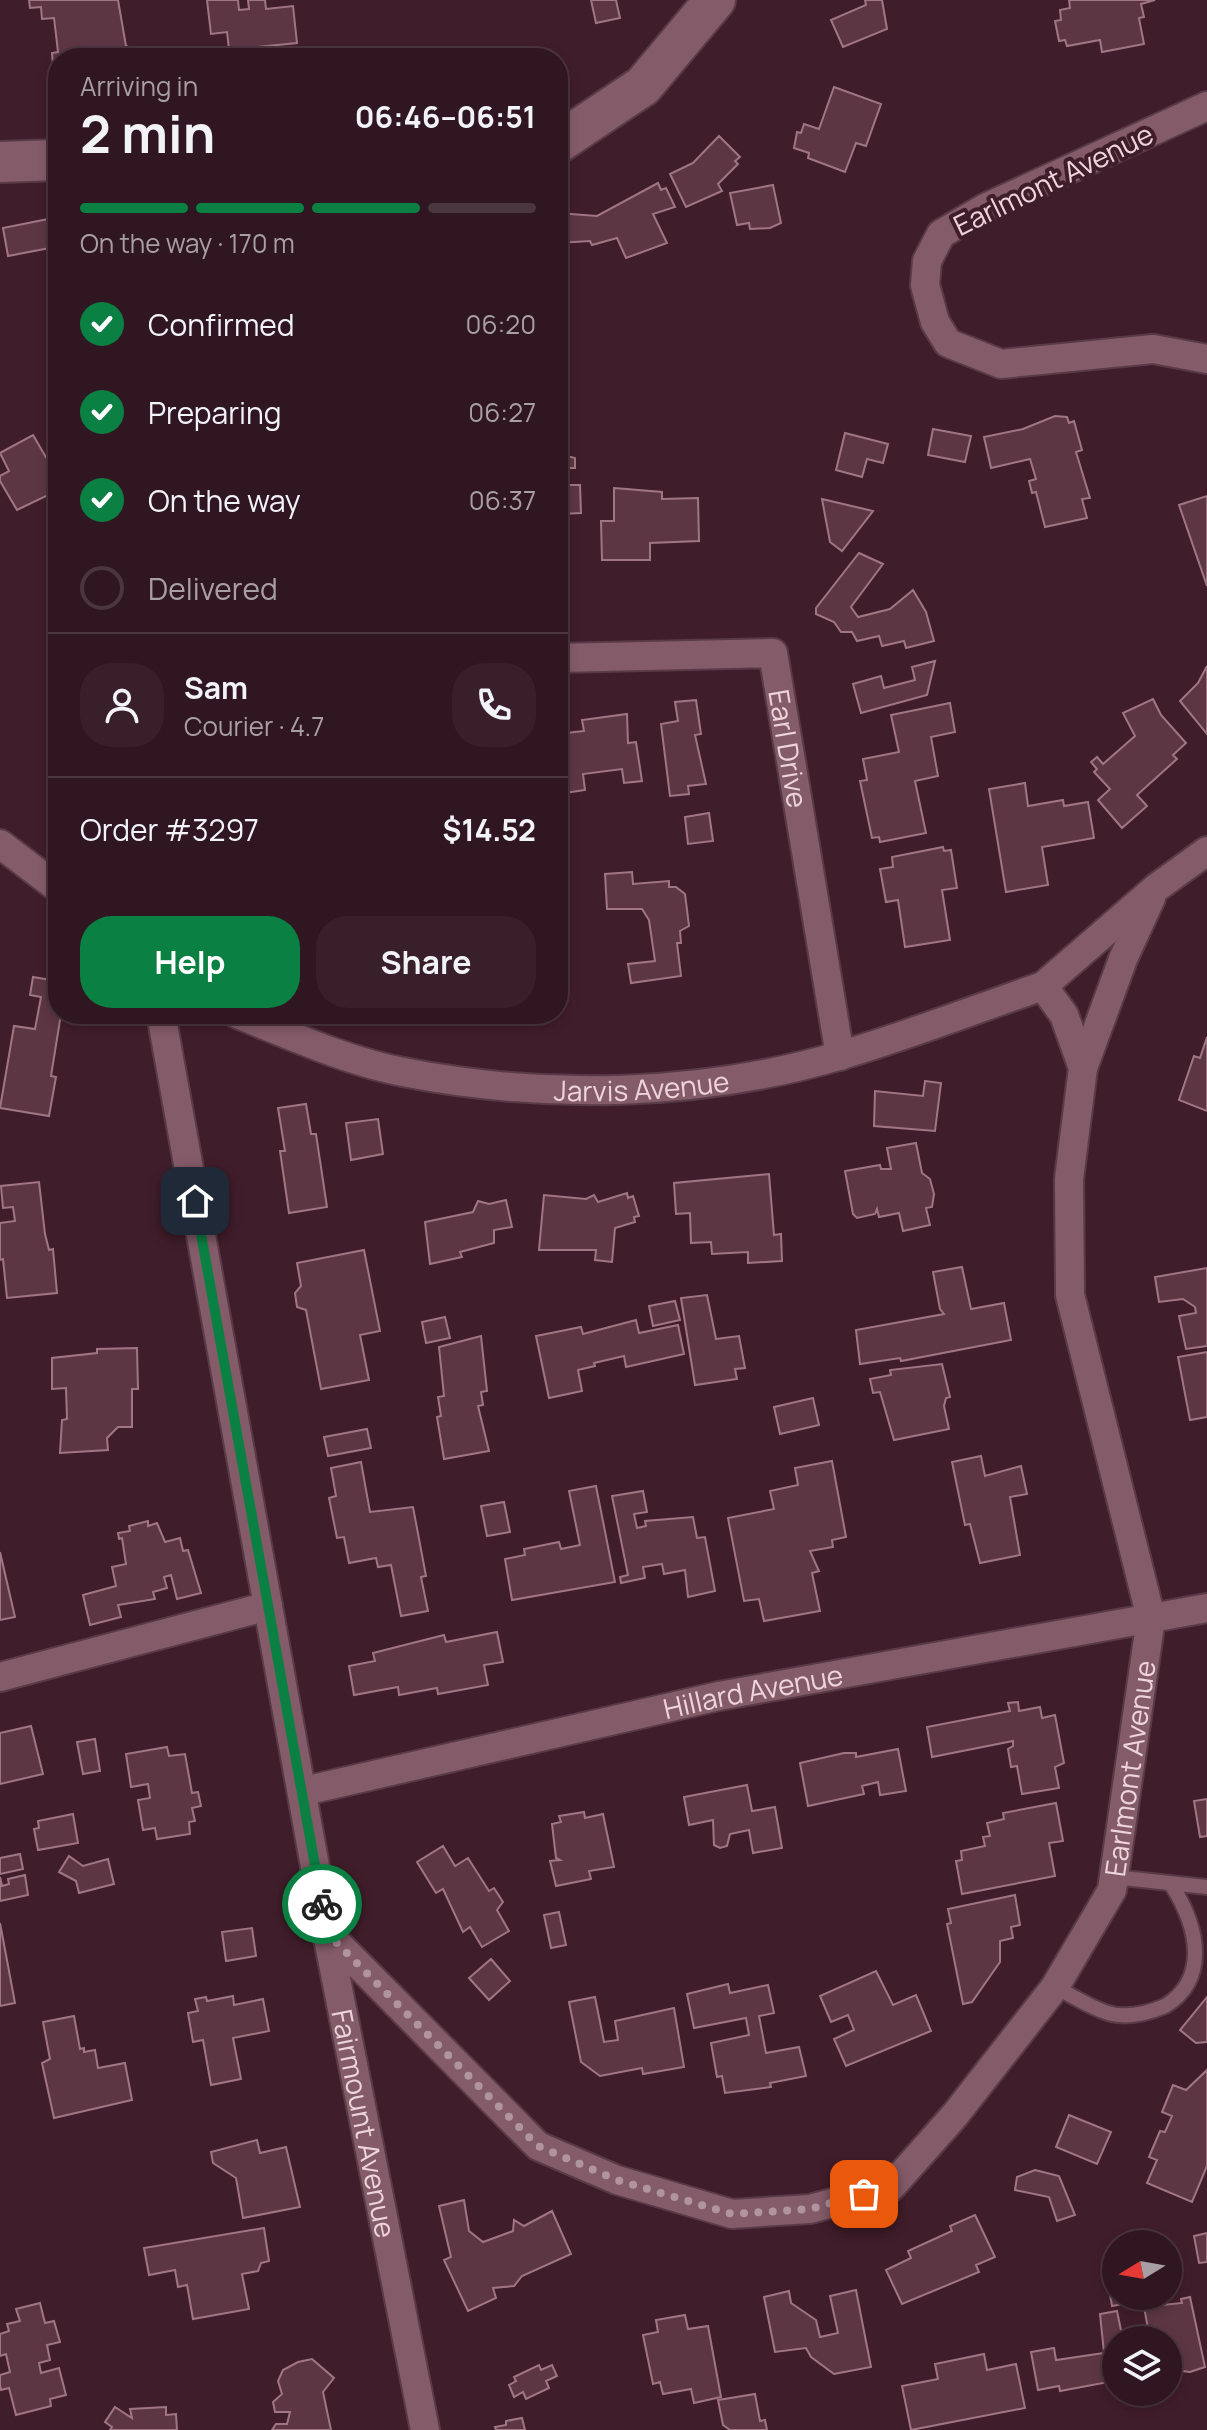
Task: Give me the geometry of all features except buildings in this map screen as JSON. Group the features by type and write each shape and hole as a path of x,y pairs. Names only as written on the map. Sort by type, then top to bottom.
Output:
{"street":[{"path":"568,136 643,86 715,0"},
{"name":"Earlmont Avenue","path":"1207,106 985,208 941,234 927,261 925,285 935,322 948,343 1001,364 1153,349 1207,359"},
{"path":"0,162 48,160"},
{"name":"Earl Drive","path":"568,658 773,653 840,1056"},
{"path":"0,844 48,880"},
{"path":"1043,986 1156,888 1207,851"},
{"path":"1083,1068 1123,959 1156,888"},
{"name":"Earlmont Avenue","path":"327,1933 538,2146 617,2180 732,2214 810,2209 891,2187 955,2115 1055,1987 1112,1890 1151,1618 1070,1295 1069,1179 1083,1068 1064,1015 1043,986"},
{"name":"Jarvis Avenue","path":"263,1024 311,1043 401,1071 530,1090 723,1082 840,1056 1043,986"},
{"name":"Fairmount Avenue","path":"163,1024 304,1791 327,1933 425,2430"},
{"path":"0,1677 268,1606"},
{"name":"Hillard Avenue","path":"304,1791 719,1696 1207,1608"}],"lane":[{"path":"1114,1877 1207,1887"},
{"path":"1055,1987 1106,2012 1129,2016 1189,1997 1205,1978 1206,1949 1195,1920 1171,1884"}],"way so far":[{"path":"322,1904 327,1933 538,2146 617,2180 732,2214 810,2209 864,2194"}],"route":[{"path":"195,1201 322,1904"}]}
